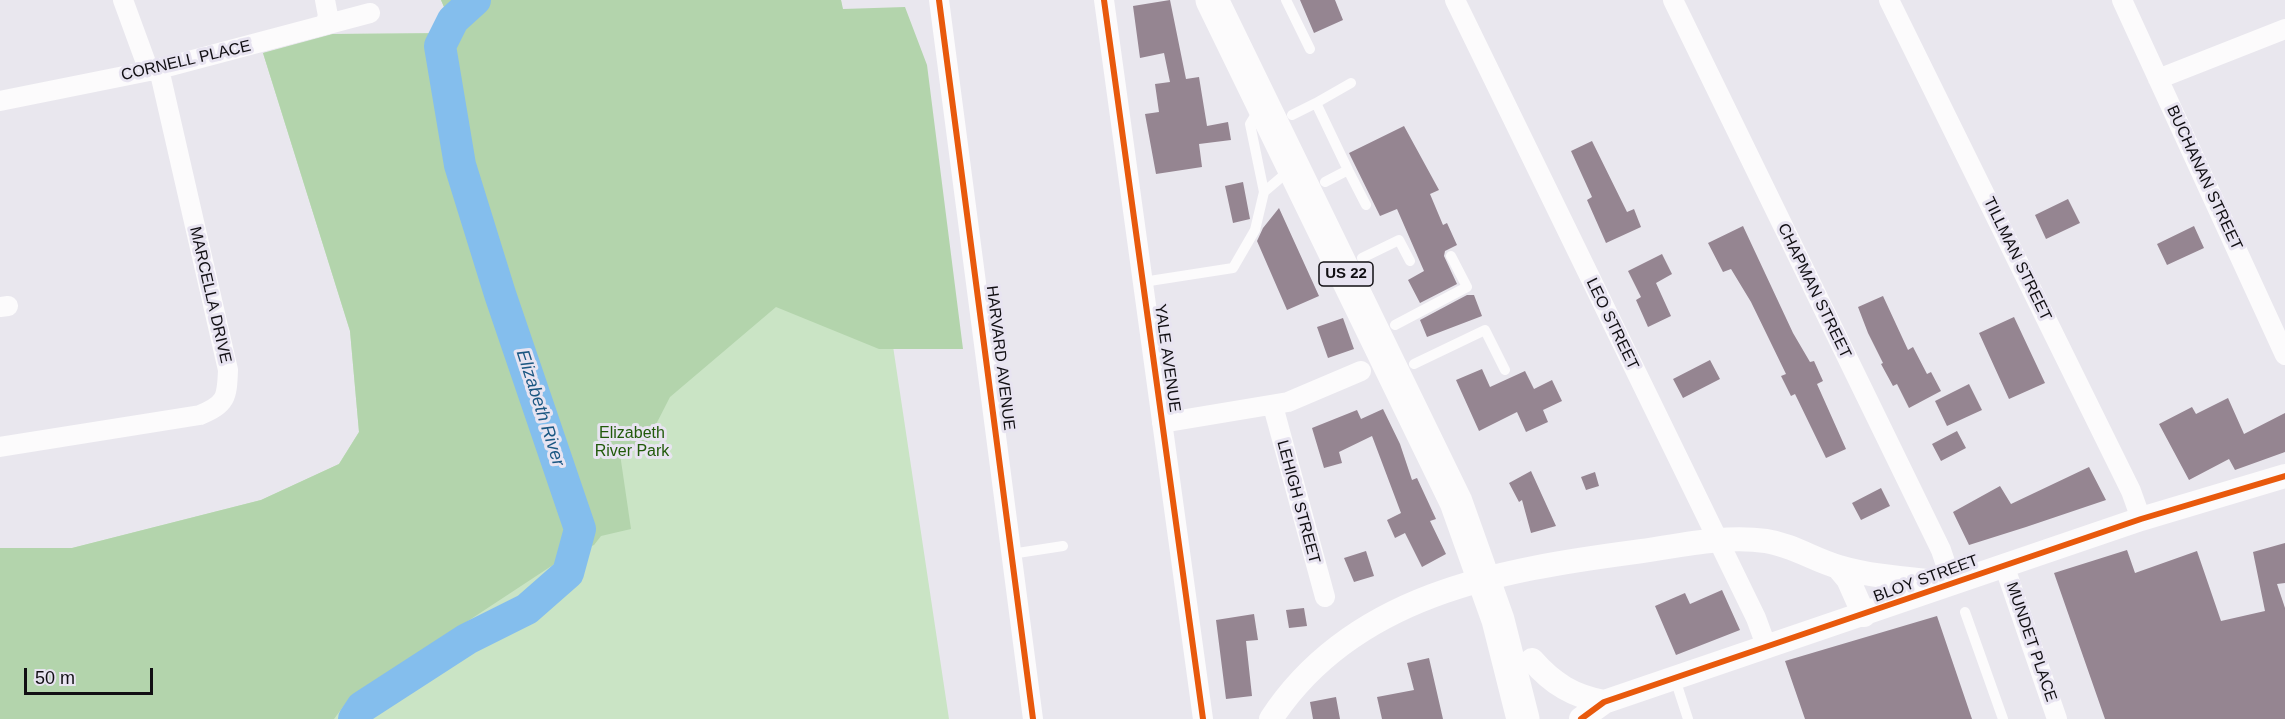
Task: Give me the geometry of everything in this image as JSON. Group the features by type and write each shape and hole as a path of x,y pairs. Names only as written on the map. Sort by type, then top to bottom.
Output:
{"highway":[{"name":"US 22","path":"1212,0 1337,176 1362,258 1482,508 1532,660 1547,719"},
{"name":"US 22","path":"1236,0 1290,107 1294,168 1456,502 1494,609 1516,711"}],"street":[{"name":"MARCELLA DRIVE","path":"0,447 200,415 218,408 227,393 228,370 154,70 123,0"},
{"path":"325,0 328,16 326,24"},
{"name":"HARVARD AVENUE","path":"939,0 1033,719"},
{"name":"YALE AVENUE","path":"1104,0 1203,719"},
{"name":"LEO STREET","path":"1455,0 1718,541 1767,648"},
{"name":"CHAPMAN STREET","path":"1673,0 1941,550 1952,583"},
{"name":"TILLMAN STREET","path":"1889,0 2131,491 2141,519"},
{"name":"BUCHANAN STREET","path":"2122,0 2285,355"},
{"name":"CORNELL PLACE","path":"0,101 154,70 314,30 326,24 370,13"},
{"path":"2158,79 2285,29"},
{"path":"1162,423 1273,406 1317,392 1361,371"},
{"name":"LEHIGH STREET","path":"1273,406 1325,597"},
{"name":"BLOY STREET","path":"1581,719 1604,702 2141,519 2285,476"},
{"name":"BLOY STREET","path":"1271,719 1316,666 1352,635 1405,605 1440,592 1545,566 1718,541 1741,540 1777,544 1838,567 1952,583"},
{"name":"MUNDET PLACE","path":"2004,565 2057,719"},
{"name":"BLOY STREET","path":"1838,567 1848,579 1864,615"},
{"path":"1532,660 1560,687 1579,696 1604,702"}],"lane":[{"path":"1286,0 1310,49"},
{"path":"1143,282 1233,268 1255,230 1264,192 1250,124 1351,83"},
{"path":"1264,192 1294,168"},
{"path":"1337,176 1366,205"},
{"path":"1362,258 1399,240 1410,261"},
{"path":"1395,325 1467,287 1450,256"},
{"path":"1414,364 1485,330 1505,370"},
{"path":"1011,554 1063,546"},
{"path":"1965,612 2003,719"},
{"path":"1675,679 1689,719"}],"green space":[{"name":"Elizabeth River Park","path":"441,0 841,0 949,719 0,719 0,548 72,548 261,500 339,464 359,432 350,331 263,53 333,34 455,33"},
{"name":"Elizabeth River Park","path":"441,0 841,0 843,9 905,7 927,65 963,349 879,349 776,307 670,397 647,442 620,454 631,529 601,536 594,545 559,561 348,700 334,719 0,719 0,548 72,548 261,500 339,464 359,432 350,331 263,53 333,34 455,33"}],"building":[{"path":"1170,0 1186,79 1199,77 1207,126 1228,122 1231,140 1199,144 1202,167 1156,174 1145,114 1159,112 1155,84 1170,82 1164,53 1140,58 1133,6"},
{"path":"1300,0 1335,0 1343,20 1314,33"},
{"path":"1404,126 1439,190 1430,194 1443,225 1447,223 1457,245 1445,251 1444,256 1457,284 1420,303 1408,280 1424,271 1397,209 1380,216 1349,153"},
{"path":"1592,141 1627,212 1634,209 1641,227 1606,243 1587,200 1592,197 1571,151"},
{"path":"1243,182 1250,219 1233,223 1225,186"},
{"path":"2068,199 2080,223 2046,239 2035,215"},
{"path":"1279,208 1319,296 1287,310 1257,241 1263,228"},
{"path":"1743,226 1793,333 1810,362 1814,361 1823,381 1817,384 1846,449 1826,458 1795,394 1791,396 1781,376 1786,374 1751,302 1731,269 1723,272 1708,243"},
{"path":"2194,226 2204,248 2167,265 2157,244"},
{"path":"1662,254 1672,274 1656,283 1671,316 1648,327 1636,300 1641,297 1628,271"},
{"path":"1467,295 1474,295 1482,316 1427,337 1420,320"},
{"path":"1883,296 1908,350 1913,347 1927,374 1931,372 1941,391 1909,408 1897,384 1893,386 1881,364 1883,363 1858,307"},
{"path":"2014,317 2045,383 2009,399 1979,333"},
{"path":"1343,318 1354,349 1328,358 1317,327"},
{"path":"1710,360 1720,379 1683,398 1673,379"},
{"path":"1482,369 1490,387 1525,371 1534,389 1552,380 1562,401 1543,410 1548,422 1526,432 1517,412 1479,431 1456,380"},
{"path":"1969,384 1982,410 1947,426 1935,401"},
{"path":"2228,398 2244,434 2285,413 2285,452 2235,470 2229,459 2189,480 2159,424 2192,407 2196,414"},
{"path":"1383,409 1400,444 1412,480 1417,478 1436,519 1430,521 1446,554 1422,567 1405,533 1395,538 1387,520 1401,513 1372,436 1339,452 1342,463 1324,468 1312,428 1357,410 1361,419"},
{"path":"1957,431 1966,448 1941,461 1932,444"},
{"path":"2089,467 2106,500 2026,527 1969,545 1953,512 2000,486 2011,504"},
{"path":"1531,471 1556,526 1531,533 1522,500 1519,502 1509,483"},
{"path":"1595,472 1599,486 1586,490 1581,477"},
{"path":"1881,488 1890,506 1861,520 1852,503"},
{"path":"2285,543 2285,583 2277,584 2285,608 2285,719 2105,719 2054,573 2127,550 2135,573 2197,551 2221,621 2265,611 2253,552"},
{"path":"1366,551 1374,576 1354,582 1344,558"},
{"path":"1722,590 1740,630 1676,655 1655,606 1685,593 1690,604"},
{"path":"1304,608 1307,626 1289,628 1286,610"},
{"path":"1254,614 1258,640 1246,641 1252,696 1226,699 1216,620"},
{"path":"1937,616 1972,719 1805,719 1785,661"},
{"path":"1429,658 1443,719 1382,719 1377,697 1414,690 1407,663"},
{"path":"1336,697 1340,719 1313,719 1310,702"}],"waterway":[{"name":"Elizabeth River","path":"354,719 362,707 467,639 527,609 568,573 580,529 500,294 460,165 440,46 453,20 475,0"}],"cycle path":[{"path":"939,0 1033,719"},
{"path":"1104,0 1203,719"},
{"path":"1581,719 1604,702 2141,519 2285,476"}]}
